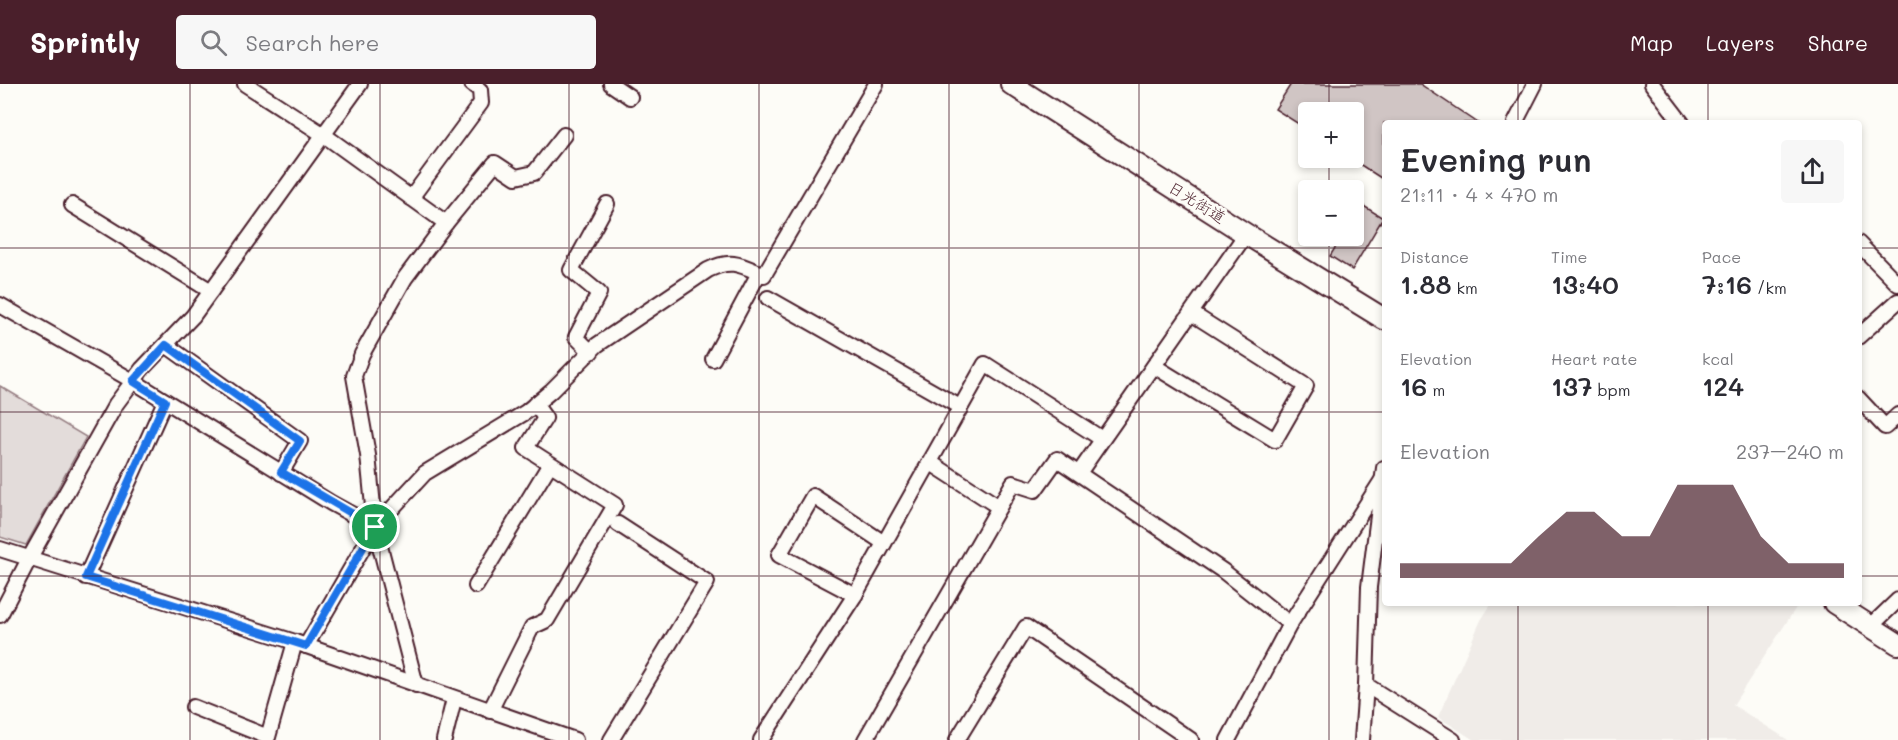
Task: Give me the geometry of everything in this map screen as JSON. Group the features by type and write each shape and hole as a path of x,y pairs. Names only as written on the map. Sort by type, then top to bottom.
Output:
{"highway":[{"name":"日光街道","path":"1011,84 1382,318"},
{"path":"1839,606 1898,644"}],"street":[{"path":"245,84 324,135 446,223"},
{"path":"0,615 116,404 133,381 193,316 360,84"},
{"path":"411,198 482,103 480,90 472,84"},
{"path":"611,84 630,97"},
{"path":"194,707 268,737 300,644 375,527 425,473 526,412 597,345 723,263 743,265 764,275 876,84"},
{"path":"1517,120 1535,84"},
{"path":"1652,84 1680,120"},
{"path":"416,685 375,527 368,455 354,376 362,354 405,278 495,163 516,177 534,173 564,135"},
{"path":"591,352 576,337 599,293 571,270 607,204"},
{"path":"72,206 211,291"},
{"path":"1079,473 1246,234"},
{"path":"1862,247 1898,284"},
{"path":"713,359 759,273"},
{"path":"768,298 960,407"},
{"path":"1862,333 1898,301"},
{"path":"0,305 133,381 375,527"},
{"path":"1154,366 1275,440 1306,386 1191,313"},
{"path":"166,345 300,441 281,472"},
{"path":"761,740 855,595 986,364 1102,439"},
{"path":"86,577 165,401"},
{"path":"1862,402 1886,427 1898,415"},
{"path":"490,711 532,627 547,620 615,505 526,448 545,418 535,404"},
{"path":"865,740 1013,483 1035,490 1057,459 1223,571 1290,624"},
{"path":"931,463 999,507"},
{"path":"476,586 550,464"},
{"path":"1228,740 1290,624 1382,476"},
{"path":"1362,740 1369,586 1382,482"},
{"path":"855,595 779,555 813,496 884,543"},
{"path":"611,740 707,582 618,524"},
{"path":"0,549 300,644 490,711 549,736 575,740"},
{"path":"1870,626 1898,600"},
{"path":"957,740 1026,627 1191,740"},
{"path":"1366,685 1453,740"},
{"path":"444,740 454,699"}],"shaded area":[{"path":"0,386 86,437 26,545 0,537"},
{"path":"1490,606 1797,606 1733,705 1788,740 1474,740 1438,717 1481,620"}],"building":[{"path":"1291,84 1420,84 1474,120 1382,120 1382,179 1364,167 1364,102 1298,102 1298,124 1275,109"},
{"path":"1364,206 1382,217 1352,270 1330,256 1336,246 1364,246"}],"route":[{"path":"166,345 300,441 281,472 375,527 306,646 86,577 165,401 133,381 166,345"}]}
